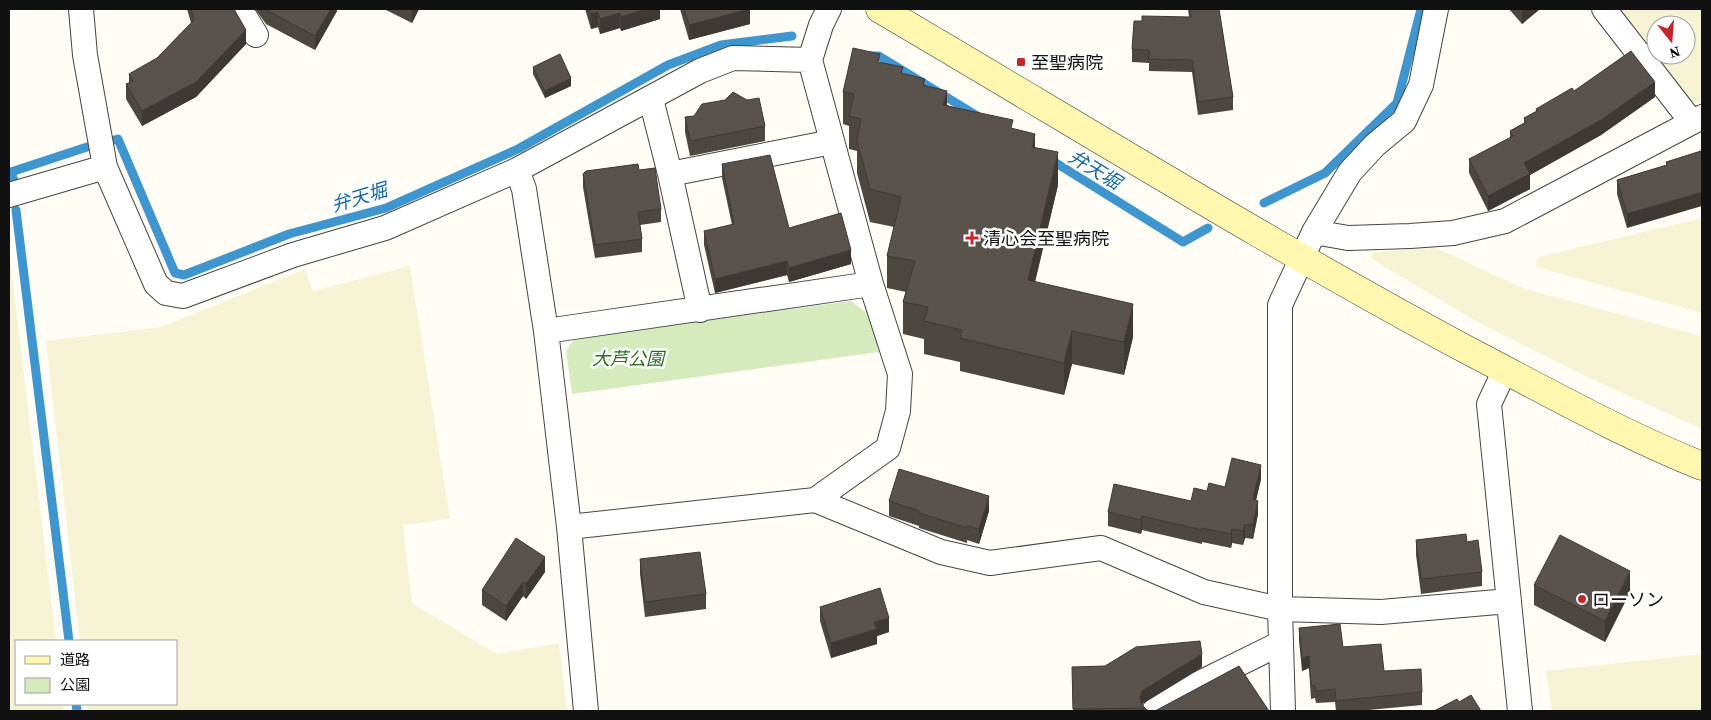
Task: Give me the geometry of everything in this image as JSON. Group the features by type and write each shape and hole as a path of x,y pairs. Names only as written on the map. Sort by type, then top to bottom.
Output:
{"street":[{"path":"81,9 85,55 102,151 156,284 166,293 183,296 293,255 385,228 517,170 700,71 733,58 810,60"},
{"path":"240,9 256,35"},
{"path":"815,500 888,448 896,420 900,374 871,284 810,60 821,25 829,9"},
{"path":"880,9 1301,258 1505,370 1667,451 1702,466"},
{"path":"1284,711 1280,609 1280,305 1314,232 1350,172 1375,145 1404,121 1421,85 1436,9"},
{"path":"1314,232 1348,238 1410,236 1453,233 1505,222 1696,119 1604,9"},
{"path":"651,99 670,174 700,310"},
{"path":"670,174 832,142"},
{"path":"9,195 102,151"},
{"path":"517,170 524,189 546,331 569,527 586,711"},
{"path":"546,331 871,284"},
{"path":"1505,370 1489,404 1520,711"},
{"path":"569,527 815,500 941,552 990,563 1102,548 1204,592 1280,609 1381,612 1509,601"},
{"path":"1154,711 1200,683 1281,643"}],"shaded area":[{"path":"1619,9 1702,9 1702,104 1691,102 1662,65 1696,65 1696,15 1646,15 1646,44"},
{"path":"1702,218 1702,313 1536,267 1538,257"},
{"path":"1436,248 1525,289 1702,336 1702,429 1591,379 1479,323 1370,258 1373,252"},
{"path":"9,249 56,640 15,640 15,705 63,705 64,711 9,711"},
{"path":"410,266 450,519 403,525 412,603 497,654 559,643 567,711 88,711 87,705 178,705 178,640 80,640 46,341 161,327 305,269 313,291"},
{"path":"1702,654 1702,711 1552,711 1546,671"}],"green space":[{"name":"大芦公園","path":"851,301 872,317 879,352 572,394 566,351 575,338"}],"building":[{"path":"191,9 234,9 246,30 196,82 142,111 126,84 133,81 129,74 157,58 194,20"},
{"path":"265,9 331,9 315,36"},
{"path":"589,9 646,9 621,17 620,13 600,19 598,12 591,14"},
{"path":"684,9 750,9 689,25"},
{"path":"1190,9 1219,9 1233,97 1198,102 1192,60 1149,59 1149,50 1132,49 1134,21 1142,21 1142,16 1191,17"},
{"name":"清心会至聖病院","path":"853,48 880,54 878,62 903,67 901,73 925,79 923,85 947,91 943,105 1013,120 1011,128 1035,134 1032,147 1058,152 1028,280 1133,304 1124,342 1072,331 1064,363 960,338 962,330 924,321 928,307 903,302 915,261 887,256 901,197 870,189 857,140 861,119 849,116 854,94 843,92"},
{"path":"1631,51 1655,82 1601,120 1524,163 1530,174 1488,196 1469,159 1513,136 1510,131 1526,122 1524,118 1537,111 1536,109 1572,88 1574,91"},
{"path":"560,54 571,78 545,91 533,67"},
{"path":"733,92 747,100 759,98 765,126 690,141 685,117 694,116 702,104 725,100"},
{"path":"1701,151 1702,192 1627,214 1617,180 1667,165 1666,162"},
{"path":"770,155 789,228 841,213 851,250 789,268 787,261 715,279 704,231 734,224 722,164"},
{"path":"638,164 639,170 655,168 661,209 638,212 642,239 595,245 583,174 586,171"},
{"path":"1232,458 1261,465 1253,499 1258,501 1253,525 1245,524 1243,531 1232,529 1231,534 1202,528 1202,530 1142,516 1141,520 1108,512 1114,484 1191,501 1194,488 1207,491 1209,483 1225,487"},
{"path":"899,469 989,496 979,529 967,526 967,528 919,513 919,511 889,501"},
{"path":"1466,534 1467,542 1478,540 1482,572 1421,579 1416,540"},
{"path":"1560,535 1630,571 1605,621 1534,585"},
{"path":"516,538 545,557 526,584 523,582 506,606 482,590"},
{"path":"700,552 706,594 645,602 640,559"},
{"path":"880,588 889,618 874,622 877,629 831,643 820,607"},
{"path":"1340,624 1343,647 1381,644 1384,671 1421,669 1422,692 1336,701 1335,689 1316,691 1315,686 1311,686 1309,656 1302,658 1299,628"},
{"path":"1200,641 1202,654 1142,691 1140,698 1145,708 1073,709 1072,667 1105,666 1136,647"},
{"path":"1239,666 1269,711 1155,711"},
{"path":"1471,695 1481,711 1434,711 1457,699 1459,702"}],"waterway":[{"name":"弁天堀","path":"1264,203 1325,173 1397,103 1421,9"},
{"name":"弁天堀","path":"14,181 11,172 118,139 175,273 184,275 289,234 386,208 518,149 668,65 721,45 792,36"},
{"name":"弁天堀","path":"869,56 879,56 979,117"},
{"name":"弁天堀","path":"1048,158 1183,242 1208,228"},
{"path":"16,210 69,640"},
{"path":"76,705 77,711"}],"place":[{"name":"至聖病院","path":"1021,62"},
{"name":"清心会至聖病院","path":"972,238"},
{"name":"ローソン","path":"1582,599"}]}
